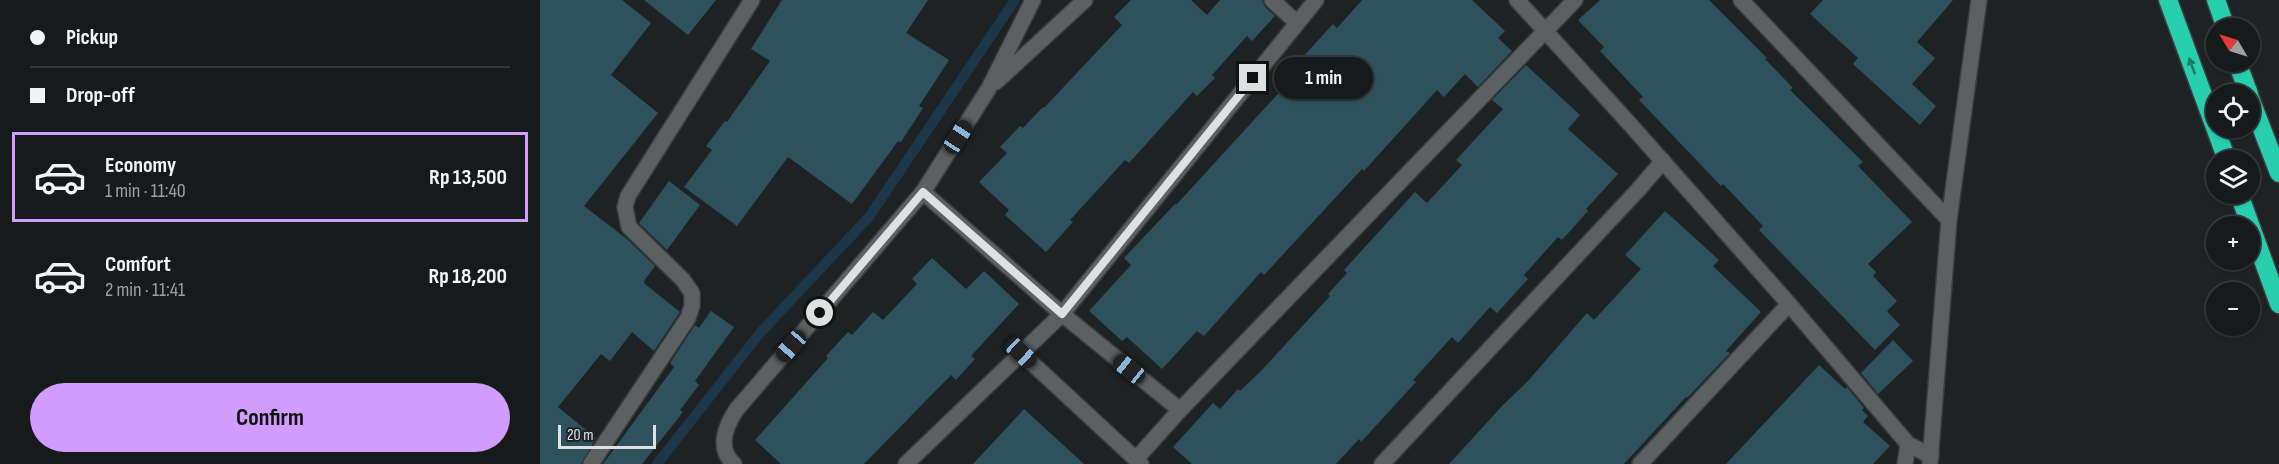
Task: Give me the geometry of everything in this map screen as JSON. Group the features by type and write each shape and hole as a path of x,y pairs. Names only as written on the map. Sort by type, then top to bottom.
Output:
{"highway":[{"path":"2168,0 2223,150"},
{"path":"2216,0 2222,18"},
{"path":"2260,124 2279,173"},
{"path":"2243,204 2279,304"}],"street":[{"path":"591,464 688,318 692,306 692,293 683,280 629,227 625,207 628,196 752,0"},
{"path":"734,464 725,449 723,435 729,421 923,192 989,88 1033,0"},
{"path":"989,88 1085,0"},
{"path":"1272,0 1297,23"},
{"path":"906,464 1062,314 1316,0"},
{"path":"1517,0 1789,304 1908,444 1930,460"},
{"path":"1021,353 1138,462 1180,410 1575,0"},
{"path":"1741,0 1949,220"},
{"path":"1930,460 1949,220 1979,0"},
{"path":"1382,464 1663,161"},
{"path":"923,192 1062,314 1180,410"},
{"path":"1640,464 1789,304"},
{"path":"1905,464 1908,444"}],"building":[{"path":"540,0 622,0 651,23 611,75 658,113 584,206 627,239 655,266 644,281 645,284 680,312 654,351 632,332 610,361 601,354 558,407 596,438 581,464 540,464"},
{"path":"644,0 716,0 688,35"},
{"path":"782,0 928,0 906,33 949,60 919,106 923,108 901,142 898,141 852,204 788,157 737,226 684,187 712,150 706,146 725,121 727,122 770,61 751,49"},
{"path":"1131,0 1191,0 1207,15 1220,0 1262,0 1265,7 1275,16 1252,41 1247,36 1212,75 1215,78 1197,96 1193,92 1129,163 1125,160 1070,220 1073,222 1046,252 1005,215 1009,210 979,182 1007,153 1000,147 1020,126 1023,128 1044,108 1122,25 1114,17"},
{"path":"1362,0 1472,0 1505,31 1498,38 1512,51 1478,87 1465,74 1444,97 1437,90 1364,171 1362,169 1264,275 1261,272 1204,336 1197,331 1162,369 1127,337 1122,341 1089,311 1131,265 1124,258 1287,84 1282,80 1333,24 1337,28"},
{"path":"1600,0 1709,0 1767,58 1765,59 1793,88 1790,90 1863,162 1858,166 1912,222 1868,264 1876,272 1873,276 1897,301 1887,311 1900,325 1875,350 1759,230 1763,226 1723,184 1721,186 1639,100 1643,97 1600,51 1604,47 1578,20"},
{"path":"1823,0 1953,0 1917,42 1935,58 1912,84 1936,106 1920,125 1853,64 1858,58 1810,14"},
{"path":"1526,65 1580,115 1568,129 1618,174 1586,209 1588,211 1562,240 1558,237 1524,275 1528,279 1497,313 1490,307 1458,343 1452,337 1413,380 1416,382 1361,442 1359,439 1336,464 1192,464 1173,447 1213,403 1220,409 1238,389 1240,391 1261,371 1330,296 1328,294 1347,273 1344,270 1415,192 1427,203 1462,165 1456,160 1503,109 1492,100"},
{"path":"669,181 700,205 667,250 639,223"},
{"path":"1665,211 1719,260 1713,266 1761,312 1726,351 1730,353 1624,464 1449,464 1528,381 1587,313 1594,320 1641,269 1625,255"},
{"path":"932,258 966,289 984,271 1019,304 971,356 975,359 956,380 951,375 864,464 781,464 755,440 828,358 826,356 848,332 852,335 873,312 883,320 917,284 912,279"},
{"path":"711,311 734,327 695,381 699,385 680,410 683,412 642,464 603,464 674,367 670,363 695,325 699,328"},
{"path":"1893,340 1913,361 1878,394 1861,373"},
{"path":"1819,365 1845,389 1847,387 1868,416 1863,422 1890,446 1873,464 1726,464"},
{"path":"1024,409 1084,464 973,464"}],"waterway":[{"path":"657,464 760,333 869,217 1015,0"}],"route":[{"path":"820,313 923,192 1062,314 1253,78"}]}
